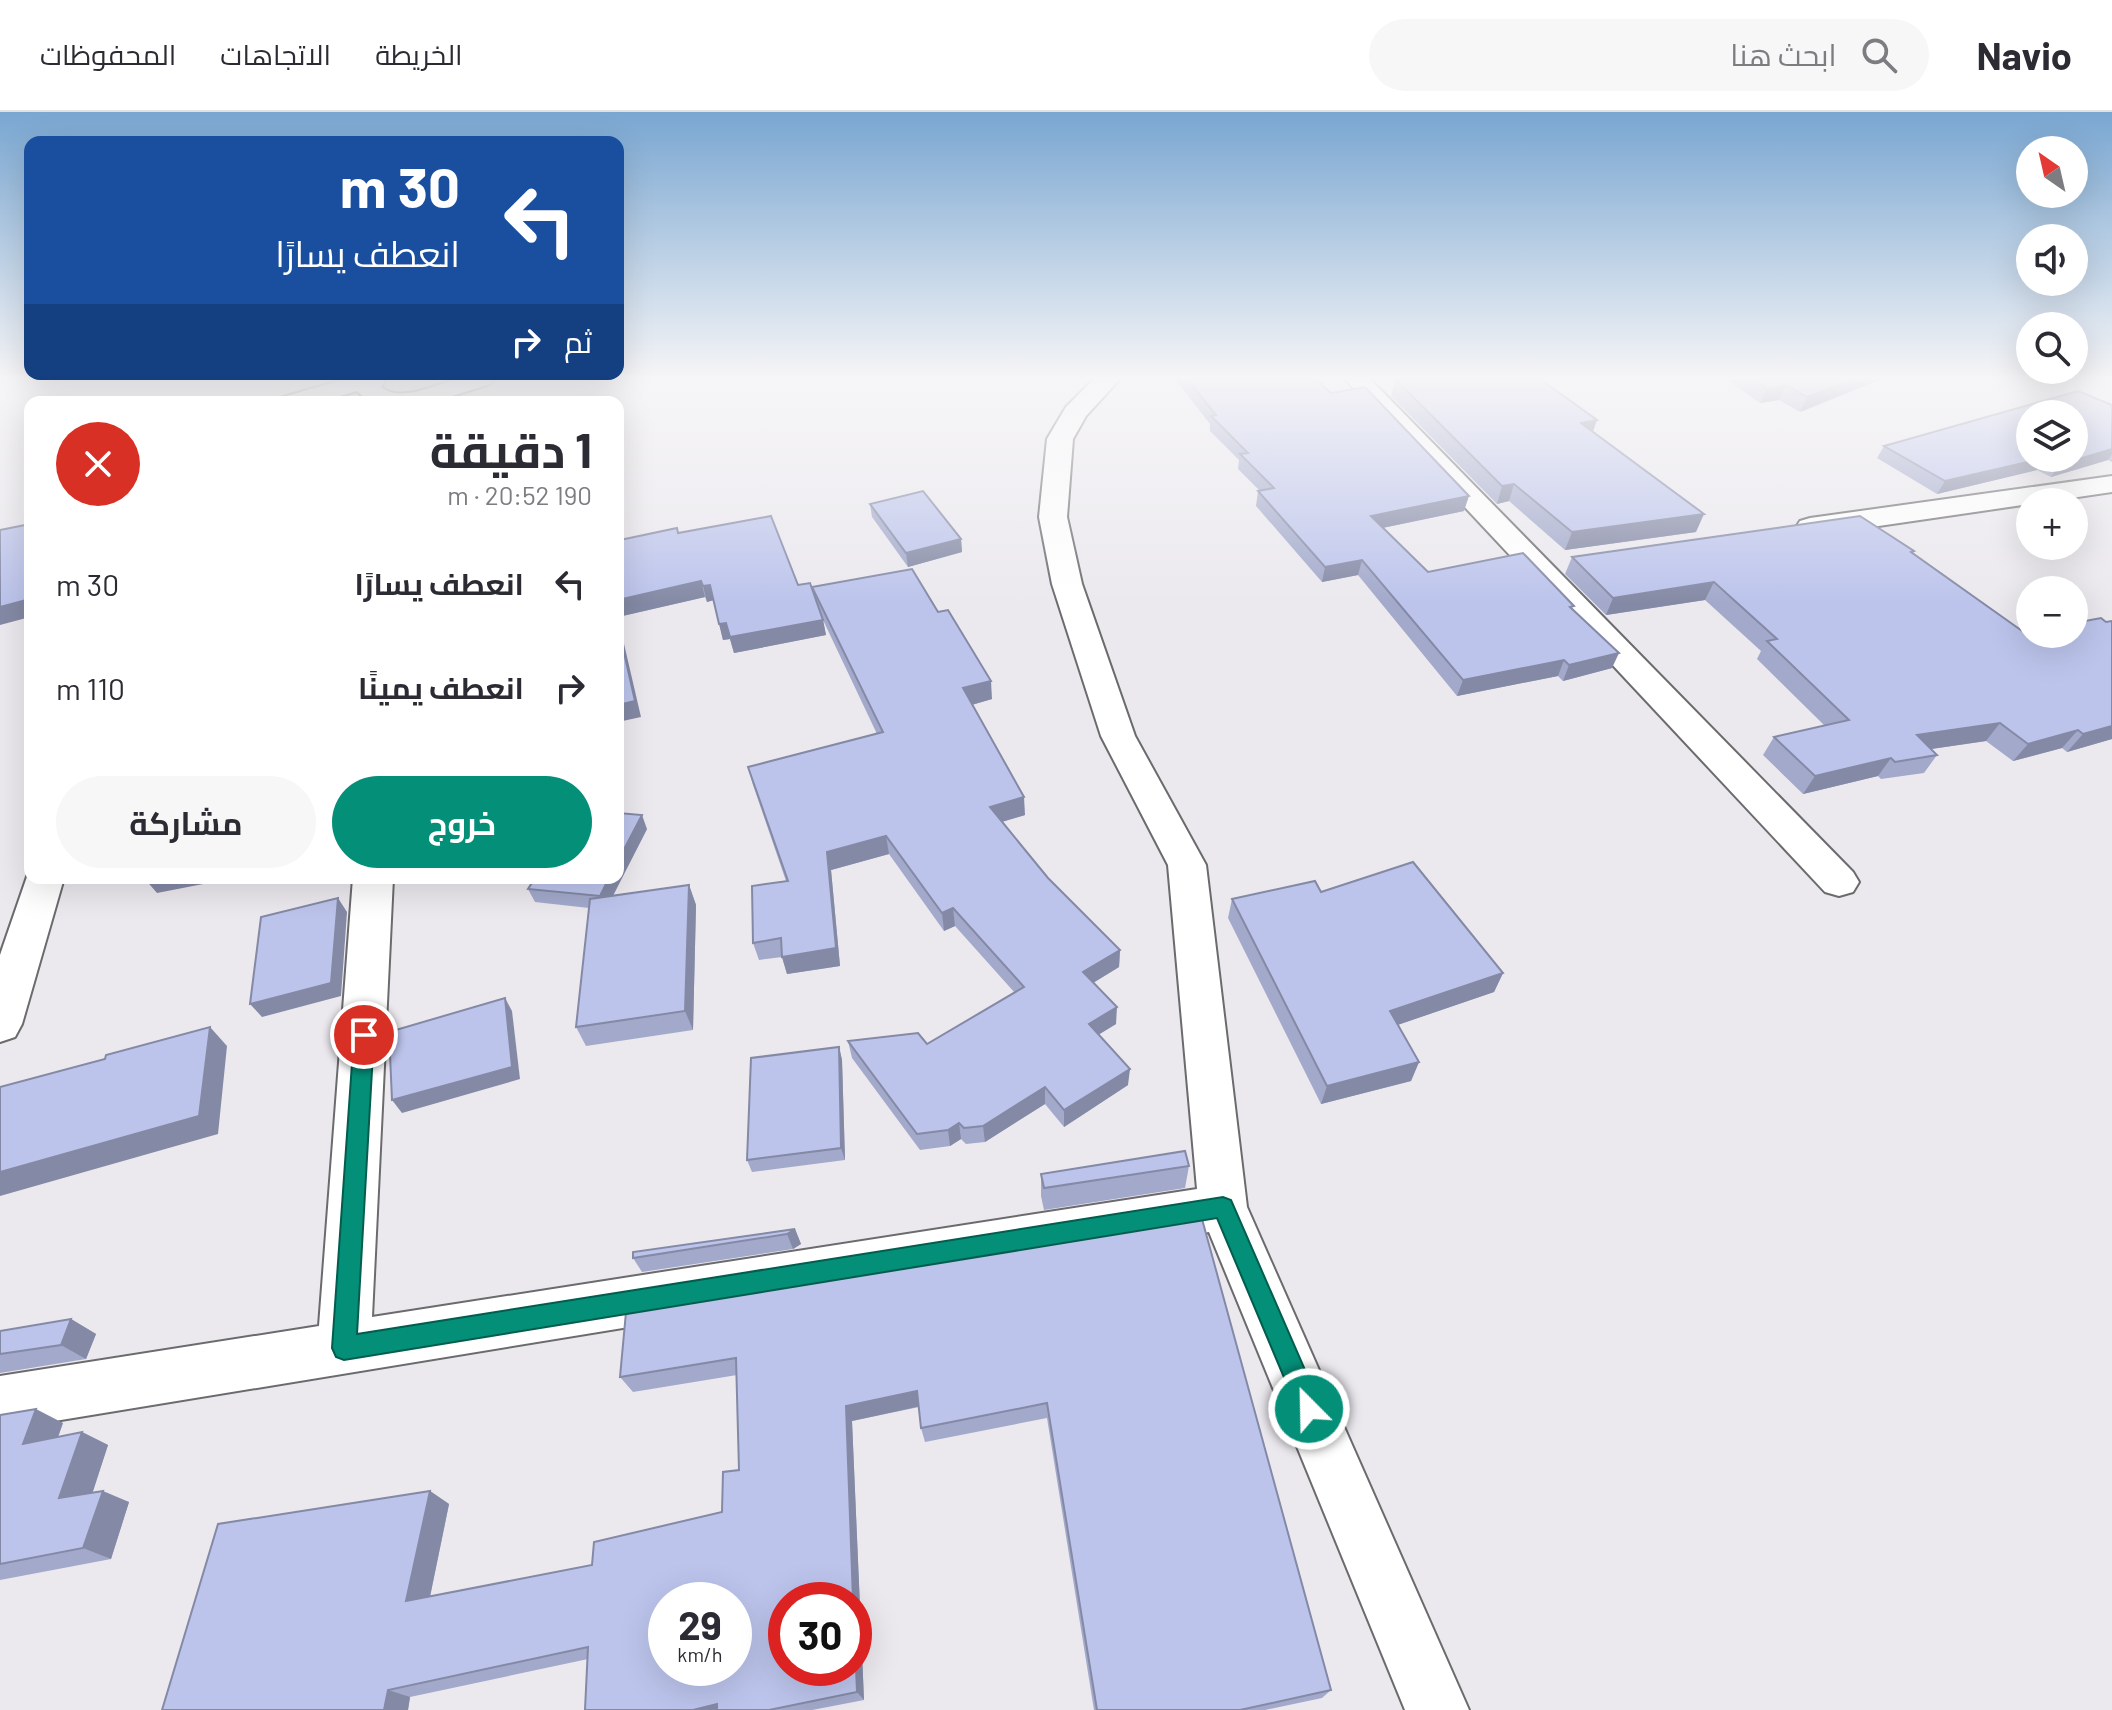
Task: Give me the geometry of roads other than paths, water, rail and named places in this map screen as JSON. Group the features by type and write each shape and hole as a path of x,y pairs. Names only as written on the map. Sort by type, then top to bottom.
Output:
{"street":[{"path":"1059,454 1053,517 1067,584 1118,736 1187,865 1223,1207 1437,1710"},
{"path":"1436,454 1552,564 1839,882"},
{"path":"1785,531 2112,484"},
{"path":"0,1024 42,884"},
{"path":"344,1348 373,884"},
{"path":"0,1403 1223,1207"}]}
